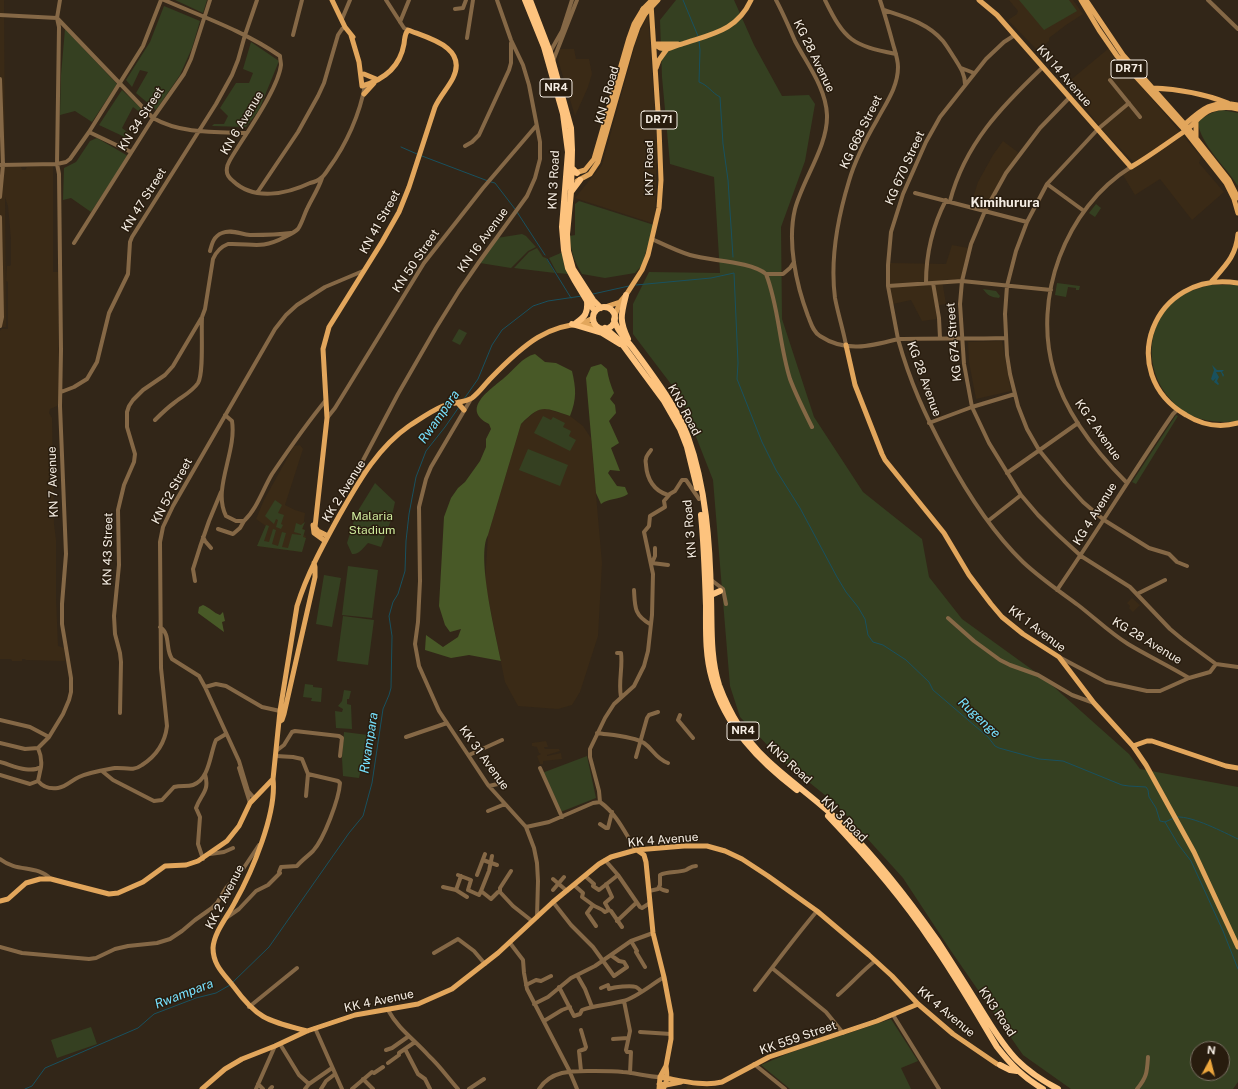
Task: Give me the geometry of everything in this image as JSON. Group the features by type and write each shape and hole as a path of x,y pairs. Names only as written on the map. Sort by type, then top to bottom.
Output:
{"highway":[{"name":"KN 3 Road","path":"525,0 544,47 563,114 572,171"},
{"name":"KN 3 Road","path":"530,0 550,52 571,128 572,171 568,181 562,227 564,250 568,268 594,314"},
{"path":"570,192 580,180"},
{"name":"KN 3 Road","path":"568,181 570,192 567,234 568,251 573,269 577,276 593,300 603,307"},
{"path":"626,295 622,310 622,323 629,348"},
{"path":"574,324 585,316 588,308 587,301"},
{"path":"594,314 603,307"},
{"name":"NR4","path":"603,307 612,311 614,319"},
{"name":"NR4","path":"594,314 596,326 605,328"},
{"path":"605,328 610,326 614,319"},
{"name":"KN3 Road","path":"614,319 617,329 629,348 668,400 683,426 690,442 695,459 703,501 708,579"},
{"path":"574,324 602,333 629,348"},
{"name":"KN 3 Road","path":"605,328 629,348 664,401 680,429 687,447 699,499 708,579 706,641 710,671 718,698 730,721 749,746 767,766 828,815 860,846 931,940 1006,1059 1017,1071 1044,1089"},
{"name":"KN3 Road","path":"708,588 711,595 712,637 717,675 728,705 740,728 765,758 834,816 890,878 938,942 1003,1043 1016,1059 1025,1067 1039,1078 1058,1089"},
{"path":"711,595 722,593"},
{"path":"1006,1059 1002,1066 1010,1070 1017,1071"}],"main road":[{"path":"332,0 345,27 356,41 362,61 364,84"},
{"name":"KN 5 Road","path":"580,180 590,174 598,162 631,47 638,26 651,0"},
{"name":"KN7 Road","path":"614,319 620,302 626,295 646,262 659,208 661,180 656,68 651,0"},
{"name":"KN 5 Road","path":"572,171 585,170 594,159 634,24 644,12 658,0"},
{"path":"654,44 660,48 667,47 713,35 728,27 743,15 751,0"},
{"name":"KN 14 Avenue","path":"979,0 997,15 1131,167"},
{"name":"DR71","path":"1081,0 1117,56 1185,127"},
{"name":"DR71","path":"1086,0 1123,55 1185,127"},
{"path":"653,25 659,41 667,47"},
{"path":"364,94 376,80 392,69 399,58 404,45 404,34 408,30"},
{"name":"KN 41 Street","path":"326,538 316,529 327,418 323,349 324,342 329,328 399,212 410,187 435,107 440,97 453,79 456,68 456,61 452,54 442,44 408,30"},
{"path":"351,35 358,56 364,84"},
{"path":"656,68 667,47"},
{"path":"364,74 376,80"},
{"path":"364,84 376,80"},
{"path":"1152,88 1167,89 1211,97 1228,104"},
{"path":"1185,127 1207,107 1217,103 1238,105"},
{"path":"1185,127 1196,121 1206,112 1226,107 1238,109"},
{"path":"1196,121 1196,138"},
{"path":"1185,127 1196,138 1230,190 1238,213"},
{"path":"1185,127 1212,162 1229,180 1238,198"},
{"name":"KG 2 Avenue","path":"1131,167 1153,154 1185,127"},
{"path":"568,181 580,180"},
{"path":"1212,281 1230,260 1236,246 1238,234"},
{"path":"1238,283 1212,281 1190,288 1173,298 1156,321 1151,334 1149,348 1149,362 1152,376 1158,389 1166,400 1177,410 1208,425 1238,423"},
{"path":"603,307 620,302"},
{"path":"583,323 594,314"},
{"path":"472,398 506,362 526,346 552,330 583,323 596,326"},
{"name":"KK 1 Avenue","path":"846,345 855,385 885,459 944,533 969,575 990,604 1002,617 1023,634 1059,658 1094,703 1133,746 1146,765 1194,852 1238,947"},
{"name":"KK 2 Avenue","path":"307,1031 266,1019 250,1007 237,994 234,987 223,975 216,962 213,949 216,934 244,886 269,818 273,796 273,779 280,711 296,610 301,594 326,538 364,474 385,447 403,431 438,409 472,398"},
{"path":"457,402 464,410"},
{"path":"279,722 282,720 284,714 315,577 314,563"},
{"path":"1133,746 1147,741 1152,741 1226,766 1238,768"},
{"path":"0,901 8,899 17,890 30,881 40,879 51,879 113,894 137,885 165,866 186,865 203,859 232,835 239,826 250,803 273,779"},
{"path":"267,785 273,796"},
{"name":"KK 4 Avenue","path":"202,1089 225,1069 242,1059 278,1045 307,1031 354,1015 418,1004 452,989 486,964 553,902 605,860 618,854 636,850 684,846 707,846 726,851 742,859 817,911 876,961 918,1004 953,1034 1002,1066"},
{"path":"636,850 644,855 649,891 652,933 664,977 671,1014 671,1034 666,1066 667,1078 664,1087"},
{"name":"KK 559 Street","path":"660,1077 714,1084 722,1082 769,1057 843,1033 918,1004"},
{"path":"659,1086 660,1077 666,1066"},
{"path":"1002,1066 1025,1067"},
{"name":"KK 559 Street","path":"659,1086 664,1087 684,1081"}],"street":[{"name":"KN 7 Avenue","path":"38,748 49,737 66,709 71,688 62,624 66,554 61,392 59,174 57,164 59,27 57,18 60,0"},
{"path":"1,165 57,164 66,162 70,159 120,84 142,46 161,0"},
{"name":"KN 6 Avenue","path":"164,0 245,35 280,56 281,65 278,79 270,95 230,160 227,169 229,178 237,185 257,193 276,193 298,189 322,178"},
{"name":"KN 34 Street","path":"74,243 153,118 184,74 192,59 210,0"},
{"name":"KN 47 Street","path":"61,392 80,384 87,379 95,367 109,313 128,274 130,242 216,104 232,75 258,0"},
{"path":"293,35 302,0"},
{"path":"342,19 350,0"},
{"path":"386,0 404,28 408,30"},
{"path":"400,22 409,0"},
{"path":"455,9 463,8 466,0"},
{"path":"467,38 473,0"},
{"name":"KN 16 Avenue","path":"364,474 360,470 360,466 398,394 436,328 459,291 515,213 533,185 540,158 540,142 525,72 519,54 511,40 497,0"},
{"path":"550,52 562,31 572,0"},
{"path":"553,62 577,0"},
{"name":"KG 28 Avenue","path":"776,0 804,58 819,84 827,114 823,141 795,208 793,226 794,262 803,301 814,330 821,337 850,347 864,347 898,339 913,386 929,424 958,477 988,521 1023,562 1107,630 1128,644 1189,678"},
{"path":"825,0 840,28 850,38 861,45 896,54"},
{"name":"KG 668 Street","path":"846,345 835,297 834,264 836,242 849,180 864,144 895,85 898,66 896,54 880,0"},
{"path":"1208,0 1238,28"},
{"path":"884,10 921,23 934,31 944,42 960,68 964,76 965,84"},
{"path":"0,15 57,18 153,118 171,126 198,131 247,133"},
{"path":"257,193 298,132 318,96 324,83 338,35 345,27"},
{"name":"KG 670 Street","path":"898,339 888,286 888,265 891,232 903,194 940,117 974,73 1001,44 1015,35"},
{"path":"464,146 472,142 479,135 487,120 509,70 511,59 511,40"},
{"path":"926,283 926,262 931,236 964,163 982,133 995,116 1043,67"},
{"path":"960,68 974,73"},
{"path":"0,79 0,197"},
{"path":"1110,80 1140,117"},
{"path":"210,251 216,237 222,233 230,231 240,234 258,235 294,233 297,230 322,178 341,149 360,108 364,94 364,84"},
{"path":"360,108 364,84"},
{"name":"KG 674 Street","path":"1070,97 1040,128 1009,170 986,211 971,244 962,281 960,304 966,377 972,407 989,442 1007,473 1021,495 1044,522 1081,556 1124,583 1137,594 1170,629 1216,664"},
{"path":"1129,103 1098,130 1047,184 1027,222 1016,251 1007,286 1005,314 1010,374 1014,394 1027,429 1039,450 1064,482 1083,502 1104,520 1149,548 1169,554 1177,562 1187,566"},
{"name":"KN 50 Street","path":"327,418 339,402 424,263 483,188 536,126"},
{"path":"89,132 131,152"},
{"name":"KG 2 Avenue","path":"1127,483 1109,464 1078,423 1059,387 1050,358 1047,313 1056,269 1066,242 1084,211 1113,180 1131,167"},
{"path":"1047,184 1084,211"},
{"path":"915,193 1027,222"},
{"path":"0,217 2,317 0,326"},
{"name":"KN 43 Street","path":"120,713 121,662 115,634 114,616 118,565 118,510 124,485 134,462 135,454 127,427 127,412 129,406 143,390 165,375 173,366 202,317 205,309 213,259 219,249 228,244 249,246 268,245 294,233"},
{"path":"652,239 690,255 739,264 760,270 766,274 783,274 794,262"},
{"name":"KN 52 Street","path":"0,775 30,784 38,782 49,788 58,788 81,776 122,768 136,768 154,755 164,740 167,726 161,668 160,627 160,542 163,528 173,506 275,329 286,315 297,305 325,288 363,271"},
{"path":"766,274 773,295 790,379 812,426"},
{"path":"888,286 962,281 1051,290"},
{"path":"933,283 939,318 940,338"},
{"path":"155,420 172,404 191,391 198,383 201,365 202,317"},
{"path":"898,339 1006,338"},
{"path":"929,424 972,407 1014,394"},
{"name":"KK 31 Avenue","path":"472,398 431,467 426,479 419,507 420,581 418,622 415,644 419,666 439,710 489,786 526,827"},
{"path":"218,529 233,534 240,528 244,521 250,516 276,469 314,414 326,400"},
{"name":"KG 4 Avenue","path":"1057,590 1177,410"},
{"path":"195,581 193,569 203,536 221,492 228,464 232,438 232,421 225,414"},
{"path":"1007,473 1078,423"},
{"path":"651,450 646,459 649,480 661,492 670,494"},
{"path":"636,850 612,812 600,802 599,791 590,757 590,748 614,704 621,696 634,686 644,666 648,651 653,592 652,563 644,532 650,526 650,516 665,507 664,501 675,491 680,481 687,481 699,499"},
{"path":"221,492 222,505 226,516 244,521"},
{"path":"988,521 1021,495"},
{"path":"203,536 211,548"},
{"path":"652,563 655,556 655,548"},
{"path":"652,563 668,565"},
{"path":"708,579 721,587 726,604"},
{"path":"1137,594 1165,580"},
{"path":"708,588 722,593"},
{"path":"634,590 635,607 638,616 650,624"},
{"path":"948,618 974,641 1000,660 1038,675 1072,694 1094,703"},
{"path":"160,627 166,633 169,655 172,659 199,676 205,686 237,756 248,790 254,798"},
{"path":"618,653 621,653 622,659 620,680 621,696"},
{"path":"1059,658 1106,682 1147,690 1160,690 1189,678 1210,672 1216,664 1238,667"},
{"path":"205,686 220,684 262,707 280,711"},
{"path":"636,757 648,715 658,712"},
{"path":"680,715 678,720 693,738"},
{"path":"0,720 30,726 49,737"},
{"path":"406,737 447,723"},
{"path":"276,754 292,732 295,731 339,736 342,738 340,756"},
{"path":"598,733 641,742 658,758 668,763"},
{"path":"102,771 113,780 154,801 162,800 174,787 193,785 198,782 210,765 216,740 226,734"},
{"path":"469,755 502,740"},
{"path":"0,743 25,749 38,748 41,756 38,782"},
{"path":"276,754 302,759 308,774 306,796"},
{"path":"237,756 242,780 250,803"},
{"path":"0,762 32,770 40,767"},
{"path":"540,768 562,817"},
{"path":"203,859 198,844 200,817 196,808 207,785 205,774"},
{"path":"226,918 238,909 256,891 268,885 279,872 281,867 297,866 313,850 322,836 332,812 340,783 338,781 308,774"},
{"path":"489,786 502,783"},
{"path":"537,917 537,863 534,848 526,827 549,822 594,803 600,802"},
{"path":"488,811 505,804"},
{"path":"600,824 608,828 612,812"},
{"path":"0,947 22,953 89,960 114,949 145,945 170,939 217,903 226,888 243,869 261,842"},
{"path":"210,854 224,852 233,848"},
{"path":"477,875 485,854"},
{"path":"456,890 459,876 471,880 468,890 479,895 491,864 492,856"},
{"path":"0,859 13,866 39,871 51,879"},
{"path":"483,860 497,865"},
{"path":"605,860 618,875 636,903 641,908 650,903"},
{"path":"659,888 660,875 668,872 685,870 692,866 696,866"},
{"path":"481,891 491,899 498,892 500,892 500,888 511,870"},
{"path":"585,876 594,884 593,886 599,890 618,875"},
{"path":"553,890 564,877"},
{"path":"552,878 567,890"},
{"path":"606,884 612,897 605,903 609,910 614,913 617,921 622,926"},
{"path":"574,885 583,893 582,897 596,908 601,908 605,912 609,910"},
{"path":"442,887 456,890 468,898"},
{"path":"649,891 659,888 667,891"},
{"path":"500,892 513,906 532,921"},
{"path":"553,902 571,925 593,947 614,976 627,967 624,962 619,961 612,956"},
{"path":"617,921 636,903"},
{"path":"593,905 587,913 596,926"},
{"path":"755,990 817,911"},
{"path":"534,1004 548,997 559,987 577,975 603,962 631,941 652,933"},
{"path":"434,953 458,939 474,951 486,964"},
{"path":"631,941 644,967"},
{"path":"510,943 523,960 526,985 577,1089"},
{"path":"838,995 866,968 876,961"},
{"path":"250,1007 297,968"},
{"path":"772,968 826,1012 843,1033"},
{"path":"577,975 585,989 592,1007"},
{"path":"526,985 536,980 541,981 551,976"},
{"path":"559,987 574,1016 580,1014 582,1010 592,1007 624,1001 664,977"},
{"path":"601,988 608,985 609,989 615,987 634,986 641,991"},
{"path":"624,1001 630,1032 626,1050 627,1052 631,1052 630,1073"},
{"path":"544,1021 570,1007"},
{"path":"388,1010 394,1021 430,1056 458,1089"},
{"path":"892,1015 939,1089"},
{"path":"315,1028 342,1089"},
{"path":"581,1030 586,1047 585,1049 578,1051 581,1071"},
{"path":"640,1032 671,1034"},
{"path":"386,1050 392,1048 408,1036"},
{"path":"613,1039 628,1038"},
{"path":"388,1063 415,1042"},
{"path":"256,1089 278,1045 308,1084"},
{"path":"405,1049 418,1074 425,1079 430,1089"},
{"path":"1137,1089 1145,1080 1148,1057"},
{"path":"754,1064 785,1089"},
{"path":"352,1089 372,1072 382,1067"},
{"path":"306,1089 308,1084 332,1068"},
{"path":"539,1089 556,1074 569,1070 622,1072 650,1077 660,1077"},
{"path":"321,1089 330,1077 335,1074"},
{"path":"650,1077 659,1086"},
{"path":"363,1079 372,1089"},
{"path":"469,1089 484,1079"},
{"path":"258,1084 263,1089"},
{"path":"324,1084 329,1089"}],"shaded area":[{"path":"0,0 4,0 5,167 21,167 22,170 25,170 27,167 53,166 53,272 58,272 59,403 57,406 50,409 49,413 52,418 58,646 64,648 65,661 22,659 22,661 12,661 11,659 0,659 0,331 2,329 8,329 8,282 6,281 7,266 11,265 11,239 8,206 5,197 6,327 0,327"},
{"path":"1009,0 1073,0 1083,14 1049,38 1049,41 1038,51 1008,20 1017,14 1018,11"},
{"path":"648,15 657,143 655,224 575,198 602,165 637,38"},
{"path":"1109,48 1201,157 1199,163 1224,192 1192,220 1160,179 1135,195 1123,175 1137,165 1102,130 1067,83"},
{"path":"560,49 574,49 576,59 589,59 592,74 575,116 558,60"},
{"path":"1003,141 1019,153 999,182 985,209 971,204 978,182 993,155"},
{"path":"952,245 968,248 961,279 942,280 946,304 935,306 937,319 922,321 911,300 893,304 890,283 890,263 946,264"},
{"path":"1002,341 1011,391 976,399 969,362 968,342"},
{"path":"544,408 570,416 583,426 591,438 602,563 598,636 580,692 572,705 558,709 518,706 505,682 485,582 488,535 521,424 536,411"},
{"path":"300,445 303,449 285,505 305,513 303,529 305,530 304,535 306,536 302,552 257,546 266,526 256,519 264,500 294,446"},
{"path":"1132,598 1140,605 1133,612 1127,603"},
{"path":"546,741 548,747 544,747 545,749 559,749 560,751 547,756 561,753 562,759 543,761 543,764 540,764 537,756 541,754 539,753 537,747 532,746 532,743"},
{"path":"688,1085 715,1087 715,1089 686,1089"}],"green space":[{"path":"175,0 207,0 203,13"},
{"path":"676,0 734,0 754,45 782,96 809,95 815,104 805,161 781,227 782,319 814,417 863,492 922,539 929,577 962,619 1045,679 1129,754 1140,769 1238,787 1238,1082 1233,1089 1071,1089 1023,1055 951,951 903,878 836,804 784,762 740,717 730,686 713,480 680,396 633,334 633,304 649,272 720,273 714,177 670,164 662,77 660,20"},
{"path":"1019,0 1069,0 1077,11 1044,30"},
{"path":"164,6 200,21 192,48 180,75 156,110 136,93 148,72 140,70 132,87 126,80 150,42"},
{"path":"65,29 117,84 92,122 75,111 60,115 61,75"},
{"path":"251,42 279,61 259,110 246,127 212,126 214,124 224,124 228,116 220,108 236,83 249,83 253,73 243,69"},
{"path":"122,90 144,111 145,116 133,107 122,128 131,135 129,139 99,125"},
{"path":"1222,110 1238,113 1238,186 1203,139 1198,122 1209,114"},
{"path":"97,138 128,156 91,212 71,198 63,200 64,168 76,162 90,141"},
{"path":"579,201 654,225 642,265 635,273 605,278 582,274 573,256 570,236 575,235 575,204"},
{"path":"1096,204 1101,208 1095,217 1089,213"},
{"path":"522,234 526,236 536,247 528,251 511,268 480,263 497,238"},
{"path":"537,248 543,257 546,258 555,273 514,268 529,252"},
{"path":"563,252 564,266 569,274 557,273 549,258"},
{"path":"1057,283 1080,286 1079,290 1068,287 1066,297 1055,295"},
{"path":"1210,285 1238,285 1238,421 1208,421 1187,414 1173,402 1155,374 1152,359 1152,344 1155,329 1161,316 1171,304 1184,294"},
{"path":"983,289 996,291 1000,296 999,298 992,297"},
{"path":"459,329 467,333 460,345 452,341"},
{"path":"535,354 545,362 556,363 572,371 575,399 570,416 549,409 544,409 534,413 521,424 485,545 484,560 488,596 501,661 469,655 451,658 425,650 426,635 443,647 458,637 461,629 450,632 445,625 439,606 444,517 451,498 480,461 486,447 486,439 491,429 489,424 481,418 477,412 477,406 485,394 522,361"},
{"path":"601,364 607,369 614,393 610,399 615,405 616,413 609,421 619,443 611,448 620,471 610,470 608,473 617,486 625,487 628,494 601,504 596,493 586,378 591,367"},
{"path":"1176,415 1178,416 1136,484 1132,482"},
{"path":"543,416 551,420 553,417 565,423 563,427 571,431 569,436 576,440 570,451 534,433"},
{"path":"528,449 568,465 560,486 519,470"},
{"name":"Malaria Stadium","path":"375,483 395,502 391,520 381,547 368,543 359,552 352,554 347,543 356,514"},
{"path":"275,500 282,505 278,513 284,515 281,529 276,527 278,520 276,519 274,524 265,516"},
{"path":"305,522 302,529 305,530 303,537 306,538 302,552 257,546 266,525 269,526 264,541 269,542 273,529 276,530 272,544 278,546 282,532 286,533 282,547 288,548 292,534 301,535 294,532 296,523 301,525"},
{"path":"348,566 378,570 372,618 342,615"},
{"path":"324,575 341,578 332,627 316,624"},
{"path":"203,605 220,615 223,612 225,621 222,622 224,632 198,613 199,607"},
{"path":"343,616 374,620 368,665 337,661"},
{"path":"305,684 322,688 321,702 311,701 312,698 303,697"},
{"path":"344,690 351,691 349,699 347,699 347,704 351,705 352,729 336,728 335,711 342,712 343,709 338,706 342,701"},
{"path":"344,732 368,735 359,778 343,776 342,758"},
{"path":"587,756 596,798 558,813 542,773"},
{"path":"891,1019 918,1061 901,1068 911,1089 790,1089 761,1065 789,1053"},
{"path":"91,1027 97,1044 57,1058 51,1040"}],"water":[{"path":"1212,365 1217,370 1224,370 1222,372 1224,375 1223,377 1221,372 1216,372 1219,377 1217,381 1219,384 1218,385 1214,382 1216,378 1213,381 1211,379 1214,370"}],"waterway":[{"path":"683,0 698,36"},
{"path":"699,41 699,82 720,97 723,144 728,180 733,257"},
{"path":"401,147 417,154"},
{"path":"422,156 488,181"},
{"path":"491,182 495,183 515,209"},
{"path":"517,212 545,255"},
{"path":"547,259 571,298"},
{"name":"Rugenge","path":"636,285 711,278 734,273 738,363 737,379 762,442 776,470 800,508 837,577 865,619 868,635 873,642 883,645 906,660 929,682 933,690 988,737 995,746 1039,759 1063,761 1122,785 1146,787 1149,797 1156,808 1160,821 1165,822 1174,818"},
{"path":"593,294 629,286"},
{"name":"Rwampara","path":"464,399 478,379 492,345 502,330 533,306 548,301 582,296"},
{"name":"Rwampara","path":"232,983 269,947 349,833 363,816 372,783 383,709 391,688 392,636 389,616 405,571 409,514 416,477 426,451 459,407"},
{"name":"Rugenge","path":"1177,817 1191,819 1238,839"},
{"path":"1165,822 1178,844 1191,861 1223,931 1238,969"},
{"name":"Rwampara","path":"25,1089 32,1086 45,1068 138,1028 154,1014 196,998 216,993 230,985"}],"district":[{"name":"Kimihurura","path":"1005,203"}]}
